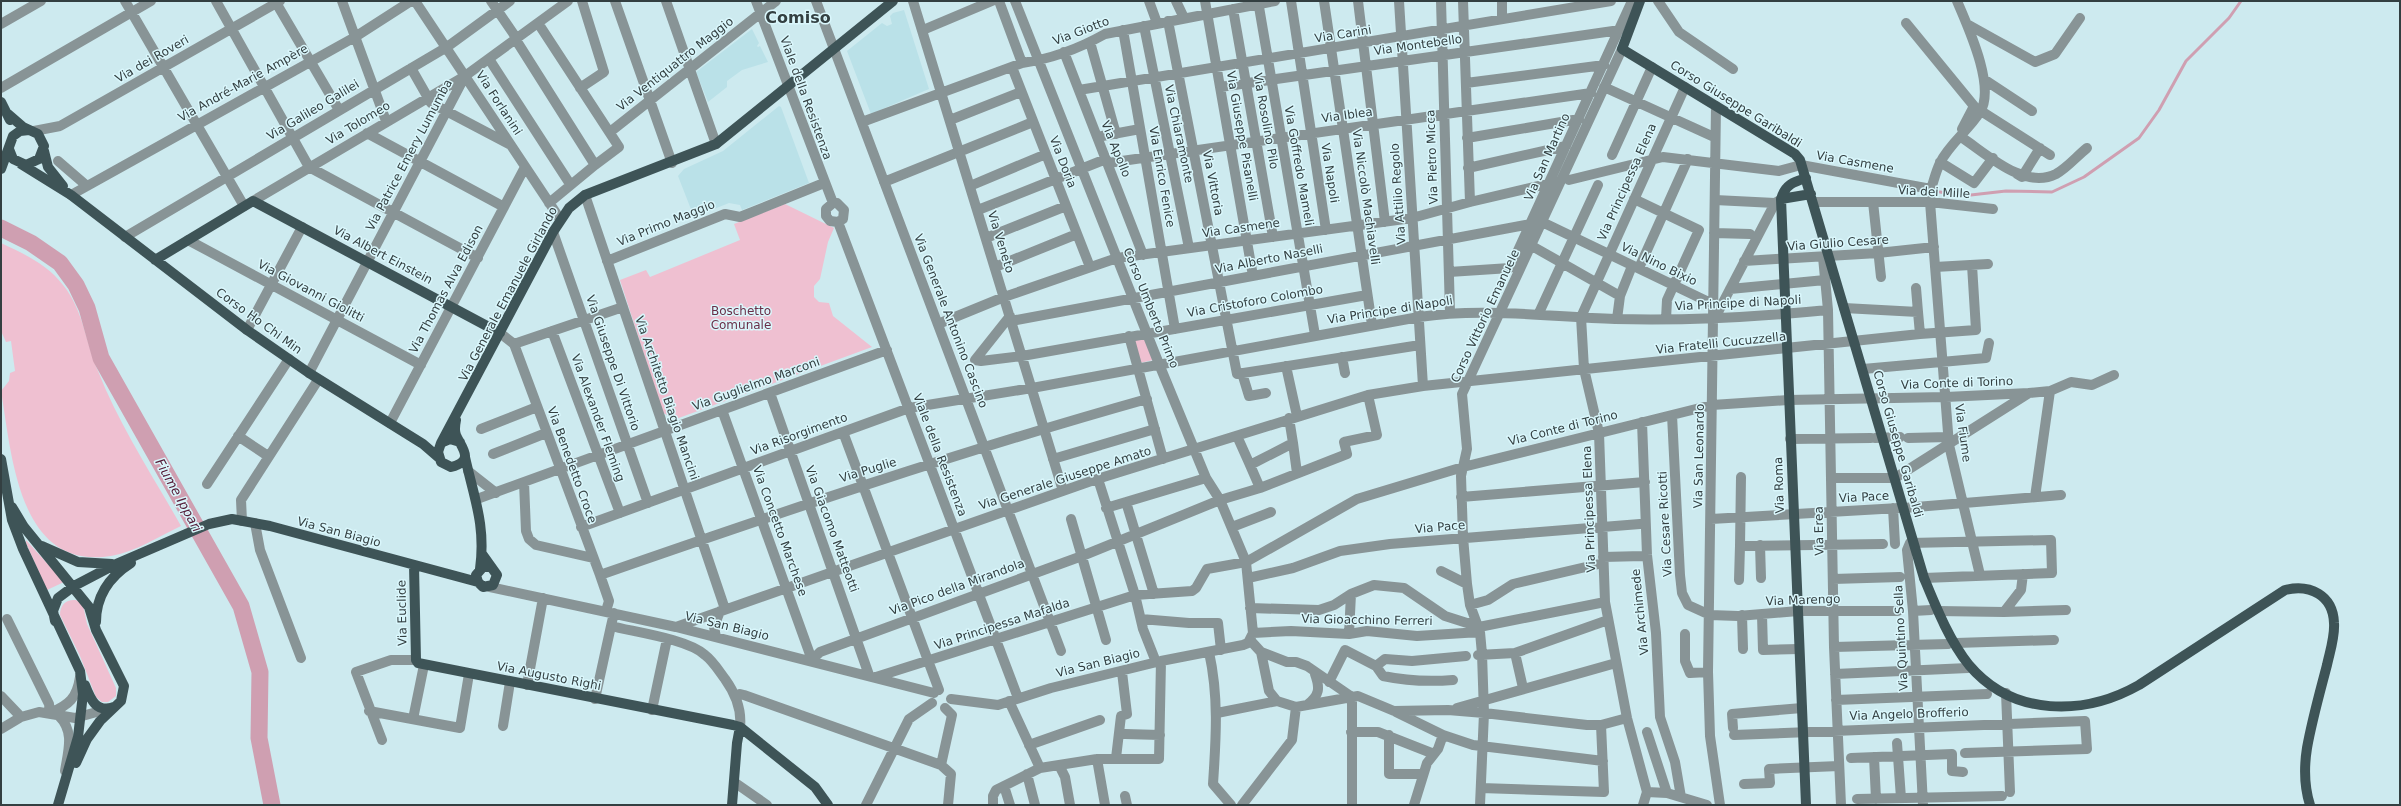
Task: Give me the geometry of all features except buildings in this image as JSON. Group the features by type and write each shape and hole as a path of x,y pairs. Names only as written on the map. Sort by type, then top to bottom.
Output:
{"main road":[{"name":"Via Generale Emanuele Girlando","path":"442,443 560,219 569,208 585,195 672,163 716,144 893,1"},
{"name":"Corso Vittorio Emanuele","path":"1622,49 1640,1"},
{"name":"Corso Giuseppe Garibaldi","path":"1622,49 1795,154 1806,178 1826,257 1844,308 1872,398 1877,438 1892,478 1899,508 1935,610 1952,644 1975,670 2006,693 2032,704 2048,707 2099,702 2121,695 2139,685 2285,590 2303,588 2313,590 2320,593 2330,607 2334,623 2333,635 2307,748 2305,787 2310,805"},
{"path":"1,102 8,114 41,137 51,173 71,195"},
{"path":"8,114 9,155"},
{"path":"9,155 20,131 32,130"},
{"path":"9,155 35,162 44,151"},
{"path":"9,155 71,195"},
{"path":"1778,201 1783,191 1791,182 1806,178"},
{"name":"Corso Ho Chi Min","path":"71,195 247,330 318,380 424,444 438,457"},
{"name":"Via dei Mille","path":"1778,201 1812,198"},
{"name":"Via Tolomeo","path":"155,260 253,201"},
{"name":"Via Albert Einstein","path":"253,201 500,333"},
{"name":"Via Roma","path":"1778,201 1783,260 1806,805"},
{"path":"456,418 454,429 465,452 464,457 468,474 477,499 480,516 482,554 478,582 483,587 490,587 496,583 497,575 482,554"},
{"path":"460,442 450,439 442,443 438,452 438,457 446,465 452,466 468,474"},
{"path":"452,466 462,462 464,457"},
{"path":"1,459 12,520 23,549 55,621 80,671 94,704 104,709 112,708"},
{"path":"9,502 37,543 74,586 89,607 96,630 124,686 123,696 100,721 87,739 59,802"},
{"name":"Via San Biagio","path":"148,552 209,524 232,519 255,523 478,582"},
{"path":"37,543 78,562 98,565 116,564"},
{"path":"55,621 54,611 58,598 74,586 116,564 148,552"},
{"path":"96,630 98,603 107,584 122,568 148,552"},
{"name":"Via Euclide","path":"414,565 420,662"},
{"path":"462,577 490,567"},
{"name":"Via Augusto Righi","path":"420,662 470,674 740,727"},
{"path":"59,802 78,737 82,717 83,694 80,671"},
{"path":"732,805 736,743 740,727 815,787 828,805"}],"street":[{"path":"1,24 41,1"},
{"path":"125,1 244,206"},
{"path":"1,88 151,1"},
{"path":"216,1 309,167 478,258"},
{"path":"342,1 386,121"},
{"name":"Via André-Marie Ampère","path":"71,195 264,86 355,37 411,1"},
{"name":"Via Forlanini","path":"415,1 560,219"},
{"path":"491,1 595,165"},
{"name":"Via Galileo Galilei","path":"125,237 447,47 510,1"},
{"name":"Via Tolomeo","path":"253,201 428,96 465,76 568,1"},
{"path":"580,88 604,72 582,1"},
{"path":"615,1 672,163"},
{"path":"666,1 716,144"},
{"name":"Viale della Resistenza","path":"756,1 832,203"},
{"name":"Via Ventiquattro Maggio","path":"610,132 776,1"},
{"name":"Via Generale Antonino Cascino","path":"816,1 1033,573 1061,651"},
{"name":"Via Veneto","path":"913,1 1063,491"},
{"path":"923,30 992,1"},
{"path":"998,1 1022,63"},
{"name":"Corso Umberto Primo","path":"1015,1 1159,364 1206,478 1220,500 1246,562 1252,636"},
{"path":"1149,1 1157,23"},
{"path":"1176,1 1184,18"},
{"name":"Via Giuseppe Pisanelli","path":"1205,1 1253,276"},
{"name":"Via Giotto","path":"862,122 1022,63 1039,61 1064,52 1090,42 1105,34 1258,3 1275,1"},
{"name":"Via Napoli","path":"1291,1 1326,230"},
{"name":"Via Niccolò Machiavelli","path":"1324,1 1372,325"},
{"path":"1358,1 1385,222"},
{"name":"Via Attilio Regolo","path":"1399,1 1423,386"},
{"name":"Via Pietro Micca","path":"1441,1 1450,312"},
{"path":"1463,1 1470,202"},
{"path":"1502,1 1502,18"},
{"name":"Via Carini","path":"1079,90 1363,44 1502,18 1546,6 1611,1"},
{"name":"Via San Martino","path":"1449,272 1510,268 1552,183 1566,146 1632,1"},
{"path":"1658,1 1679,32 1705,52 1733,69"},
{"path":"1931,189 1940,162 1981,111 1986,99 1985,80 1967,24 1957,1"},
{"path":"277,2 339,110"},
{"name":"Via dei Roveri","path":"32,130 60,126 277,2"},
{"name":"Via Goffredo Mameli","path":"1258,3 1315,335"},
{"name":"Via Rosolino Pilo","path":"1233,9 1273,237"},
{"path":"1967,24 2035,62 2055,54 2080,18"},
{"name":"Via Vittoria","path":"1168,21 1232,351 1238,374 1242,373"},
{"path":"1906,22 1974,106 1963,127 1961,136"},
{"path":"538,23 619,147 570,184 549,203"},
{"name":"Via Chiaramonte","path":"1144,26 1189,248"},
{"name":"Via Enrico Fenice","path":"1123,30 1175,329"},
{"name":"Via Montebello","path":"1220,87 1620,30"},
{"path":"1090,42 1116,134"},
{"name":"Corso Vittorio Emanuele","path":"1480,805 1484,747 1484,701 1480,655 1467,584 1463,537 1461,497 1463,467 1467,449 1462,394 1502,312 1622,49"},
{"name":"Via Apollo","path":"1064,52 1143,255"},
{"path":"489,59 570,184"},
{"path":"1466,83 1604,65"},
{"name":"Via Doria","path":"1012,67 1090,267"},
{"path":"1612,155 1652,67"},
{"path":"411,68 431,103 511,145"},
{"name":"Via Patrice Emery Lumumba","path":"309,373 465,76"},
{"path":"1985,80 2032,111"},
{"path":"1604,87 1714,137"},
{"name":"Via Principessa Elena","path":"1647,792 1627,718 1616,663 1617,656 1605,602 1599,432 1584,369 1581,317 1595,282 1685,87"},
{"path":"950,120 1022,92"},
{"name":"Via Iblea","path":"978,210 1082,168 1107,161 1170,154 1591,93"},
{"name":"Via San Leonardo","path":"1716,106 1714,137 1714,233 1717,306 1714,319 1713,356 1708,672 1710,736 1720,805"},
{"path":"1981,111 2050,155"},
{"path":"1468,138 1579,118"},
{"path":"884,182 1033,122"},
{"path":"1097,137 1140,129"},
{"path":"367,133 504,207"},
{"path":"1961,136 2022,177 2040,179 2057,173 2087,148"},
{"path":"1961,136 2022,177"},
{"path":"1468,168 1566,146"},
{"path":"2022,177 2040,148"},
{"path":"970,186 1046,154"},
{"name":"Via Casmene","path":"1569,180 1663,157 1779,171 1801,166 1931,189"},
{"path":"1940,162 1974,183 1993,158"},
{"path":"1617,319 1620,296 1664,213 1688,159"},
{"path":"58,161 87,186"},
{"name":"Via Thomas Alva Edison","path":"390,424 525,167"},
{"name":"Via Primo Maggio","path":"607,261 725,214 740,217 824,183"},
{"name":"Via Casmene","path":"938,324 1004,297 1117,258 1412,218 1470,202 1552,183"},
{"path":"1538,315 1598,185"},
{"name":"Via Fiume","path":"1931,189 1930,202 1949,441 1980,575"},
{"name":"Via Architetto Biagio Mancini","path":"585,195 702,540 722,610"},
{"name":"Via dei Mille","path":"1812,198 1873,202 1930,202 1993,209"},
{"path":"1634,199 1699,230 1667,300 1666,319"},
{"name":"Via dei Mille","path":"1715,200 1778,201"},
{"path":"1717,306 1730,289 1778,201"},
{"path":"1873,202 1881,277"},
{"name":"Viale della Resistenza","path":"832,203 826,209 826,216 830,221 838,222"},
{"name":"Viale della Resistenza","path":"832,203 837,203 844,210 845,215 838,222"},
{"path":"986,238 1066,206"},
{"name":"Viale della Resistenza","path":"838,222 996,640 1013,700 1032,744 1040,768"},
{"name":"Via Nino Bixio","path":"1542,222 1717,306"},
{"name":"Via Alberto Naselli","path":"1010,318 1168,292 1531,224"},
{"path":"247,330 302,227"},
{"name":"Via Giuseppe Di Vittorio","path":"553,232 648,503"},
{"path":"1714,233 1750,234"},
{"path":"995,267 1077,234"},
{"name":"Via Giovanni Giolitti","path":"188,240 421,365"},
{"path":"1532,246 1620,296"},
{"name":"Via Giulio Cesare","path":"1744,261 1826,257 1934,247"},
{"name":"Via Erea","path":"1826,257 1825,280 1828,310 1834,647 1841,805"},
{"path":"1935,268 1988,264"},
{"name":"Via Fratelli Cucuzzella","path":"1469,381 1920,334 1976,330 1972,265"},
{"path":"1730,289 1825,280"},
{"path":"1916,288 1920,334"},
{"name":"Via Cristoforo Colombo","path":"1010,318 975,360 981,361 1022,356 1367,295"},
{"path":"500,333 514,344 623,307"},
{"path":"1844,308 1918,312"},
{"name":"Via Principe di Napoli","path":"1032,388 1315,335 1450,312 1502,312 1617,319 1714,319 1828,310"},
{"name":"Via Alexander Fleming","path":"552,331 620,513"},
{"path":"1129,336 1163,460"},
{"path":"1863,369 1986,358 1989,343"},
{"name":"Via Benedetto Croce","path":"514,344 609,601 611,626 595,699"},
{"path":"1266,393 1249,396 1242,373 1420,345"},
{"name":"Via Guglielmo Marconi","path":"477,499 887,350"},
{"path":"1342,357 1345,373"},
{"path":"207,484 289,359"},
{"path":"1286,366 1293,417 1293,443 1297,473"},
{"name":"Via Conte di Torino","path":"1135,595 1192,591 1196,588 1207,569 1246,562 1357,499 1463,467 1712,405 1788,400 1946,397 2029,393 2050,391 2071,382 2092,386 2114,375"},
{"path":"242,521 241,500 318,380"},
{"name":"Via Generale Giuseppe Amato","path":"676,626 832,570 1098,479 1163,460 1293,417 1368,395 1423,386 1469,381"},
{"name":"Via Risorgimento","path":"581,527 909,408 1032,388"},
{"path":"2035,497 2050,391"},
{"name":"Via Giacomo Matteotti","path":"770,393 857,639 873,676"},
{"path":"1831,478 1892,478 1949,441 2029,393"},
{"name":"Via Pico della Mirandola","path":"812,660 820,652 912,617 1082,556 1220,500 1260,488 1347,454 1344,442 1377,435 1368,395"},
{"name":"Via Puglie","path":"600,575 863,485 930,465 984,446 1146,399"},
{"path":"481,429 537,408"},
{"name":"Via Concetto Marchese","path":"722,410 787,587 812,660"},
{"name":"Via Cesare Ricotti","path":"1672,415 1682,593 1688,605 1710,615"},
{"name":"Via Archimede","path":"1642,422 1647,555 1656,633 1660,717 1675,762 1681,797"},
{"path":"1054,459 1155,429"},
{"path":"843,432 928,661 935,695"},
{"path":"493,454 546,433"},
{"path":"238,436 268,456"},
{"path":"1237,436 1260,488"},
{"path":"1790,439 1904,438 1949,441"},
{"path":"1250,465 1293,443"},
{"path":"468,474 496,493"},
{"path":"1739,580 1741,477"},
{"path":"1106,508 1206,478"},
{"path":"993,805 993,796 1002,789 1028,778 1040,768 1060,768 1074,761 1097,759 1159,759 1159,662 1141,619 1135,595 1116,541 1098,479"},
{"path":"524,482 526,531 529,539 536,545 593,558"},
{"path":"1461,497 1645,482"},
{"name":"Via Pace","path":"1711,519 1793,513 1899,508 2061,495"},
{"path":"1126,502 1140,532 1154,594"},
{"path":"1895,544 1899,508"},
{"path":"1232,527 1271,512"},
{"path":"1071,519 1106,640"},
{"path":"255,523 260,550 301,658"},
{"name":"Via Pace","path":"1248,578 1292,568 1340,551 1463,537 1603,528 1640,524"},
{"path":"1912,543 2051,540 2052,573 1924,578"},
{"name":"Via Quintino Sella","path":"1912,543 1907,550 1913,611 1923,802"},
{"path":"1740,546 1883,544"},
{"path":"1760,545 1761,578"},
{"path":"1470,605 1488,600 1513,584 1603,560 1643,556"},
{"path":"1441,571 1467,584"},
{"path":"2004,612 2021,590 2023,574"},
{"path":"497,575 513,590"},
{"path":"1833,579 1900,577"},
{"path":"1250,608 1319,610 1334,605 1351,594 1374,585 1404,588 1445,616 1475,626"},
{"name":"Via San Biagio","path":"490,587 513,590 543,598 676,626 873,676 935,695 937,708 945,708"},
{"path":"1349,634 1351,594"},
{"name":"Via Principessa Mafalda","path":"873,676 996,640 1135,595"},
{"path":"527,685 543,598"},
{"name":"Via Gioacchino Ferreri","path":"1252,636 1291,631 1349,634 1367,631 1418,636 1465,633 1475,626 1605,602"},
{"path":"716,637 714,627 722,610"},
{"path":"1913,611 1935,610 2004,612 2066,610"},
{"name":"Via Marengo","path":"1710,615 1762,615 1798,611 1898,611"},
{"path":"1742,615 1742,649"},
{"path":"1762,615 1763,650 1799,649"},
{"path":"8,619 54,715 68,728 70,736 59,802"},
{"path":"1141,619 1190,623 1218,622 1221,650"},
{"path":"1480,655 1514,653 1608,620"},
{"path":"611,626 667,639 694,648 706,655 733,691 741,716 740,727"},
{"path":"1465,633 1475,626"},
{"path":"1685,634 1684,661 1690,673 1708,672"},
{"path":"1252,636 1261,652 1269,690 1277,701"},
{"name":"Via San Biagio","path":"951,699 998,705 1052,688 1159,662 1243,645 1252,636"},
{"path":"652,710 667,639"},
{"path":"1834,647 2054,640"},
{"path":"1330,682 1346,650 1376,666 1383,676 1420,682 1452,680"},
{"path":"1209,652 1216,684 1217,713 1213,784 1231,805"},
{"path":"1261,652 1287,662 1296,662 1307,666 1316,674 1355,696 1394,711 1443,735 1484,747 1603,761"},
{"path":"1514,653 1523,688"},
{"path":"1376,666 1385,659 1412,661 1466,656"},
{"name":"Via Augusto Righi","path":"369,711 356,672 391,660 420,662"},
{"name":"Via Euclide","path":"413,719 420,662"},
{"path":"1448,710 1616,663"},
{"path":"1835,674 1968,668"},
{"path":"54,715 71,702 78,687 80,671"},
{"path":"1032,744 1105,718 1127,714 1122,672"},
{"path":"369,711 460,728 470,674"},
{"path":"1307,705 1318,694 1319,685 1316,674"},
{"path":"503,726 510,682"},
{"path":"866,805 909,719 935,695 947,692 951,699 945,708 952,715 941,765"},
{"path":"1857,799 1900,798 1923,802 2006,794 2009,751 2006,693"},
{"path":"736,698 740,694 744,695 941,765 951,774 948,805"},
{"path":"1836,700 1987,694"},
{"path":"1,696 17,719"},
{"path":"1217,713 1265,705 1277,701 1296,707 1355,696"},
{"path":"1352,805 1351,729 1355,696"},
{"path":"1242,805 1292,740 1296,707"},
{"path":"1,728 17,719 39,712 54,715 82,717 112,708"},
{"name":"Via Angelo Brofferio","path":"1802,708 1732,714 1733,731 1803,731 2086,721 2087,749 2009,751"},
{"path":"1394,711 1448,710 1601,725 1627,718"},
{"path":"369,711 382,740"},
{"path":"1116,758 1121,716"},
{"path":"1,717 17,719"},
{"path":"1481,788 1604,792 1601,725"},
{"path":"1351,729 1378,732 1389,735 1434,754"},
{"path":"1647,732 1667,793"},
{"path":"1126,734 1160,735"},
{"path":"1389,735 1389,774 1423,774"},
{"path":"1414,805 1427,763 1434,754 1443,735"},
{"path":"1897,743 1900,798"},
{"path":"1964,753 2009,751"},
{"path":"1851,758 1952,754 1952,771 1963,772"},
{"path":"1874,757 1876,799"},
{"path":"1097,759 1105,805"},
{"path":"1744,784 1770,783 1769,769 1839,766"},
{"path":"1060,768 1070,805"},
{"path":"1028,778 1035,805"},
{"path":"734,782 767,805"},
{"path":"1002,789 1010,805"},
{"path":"1643,805 1647,792 1667,793 1707,805"}],"shaded area":[{"path":"904,10 929,89 871,114 847,51 882,23 887,26 892,24 890,16 893,13"},
{"path":"752,29 759,43 757,46 760,46 768,62 742,70 727,81 727,87 708,102 696,72"},
{"path":"779,106 781,107 809,183 742,210 740,205 729,203 694,217 678,176 684,169 723,151"}],"green space":[{"name":"Boschetto Comunale","path":"785,204 834,228 828,242 820,279 814,286 814,297 819,302 829,303 833,316 872,347 676,419 663,413 620,280 646,270 650,277 740,240 734,224"},
{"path":"1,243 42,265 57,278 70,294 80,315 94,360 106,391 137,450 181,526 129,551 111,556 80,556 56,546 38,527 25,503 16,475 1,391 9,381 10,373 15,371 11,341 6,342 1,331"},
{"path":"1145,338 1153,360 1140,363 1134,340"},
{"path":"26,540 64,582 47,590"},
{"path":"76,600 83,605 87,624 116,688 116,696 108,702 102,702 96,697 80,656 60,615 61,608 64,603"}],"waterway":[{"path":"1940,192 1962,196 2006,191 2052,192 2084,177 2139,138 2159,110 2186,61 2229,18 2241,1"},
{"name":"Fiume Ippari","path":"1,228 31,243 60,263 76,285 87,308 101,358 241,606 260,672 259,738 272,805"}],"district":[{"name":"Comiso","path":"798,17"}]}
